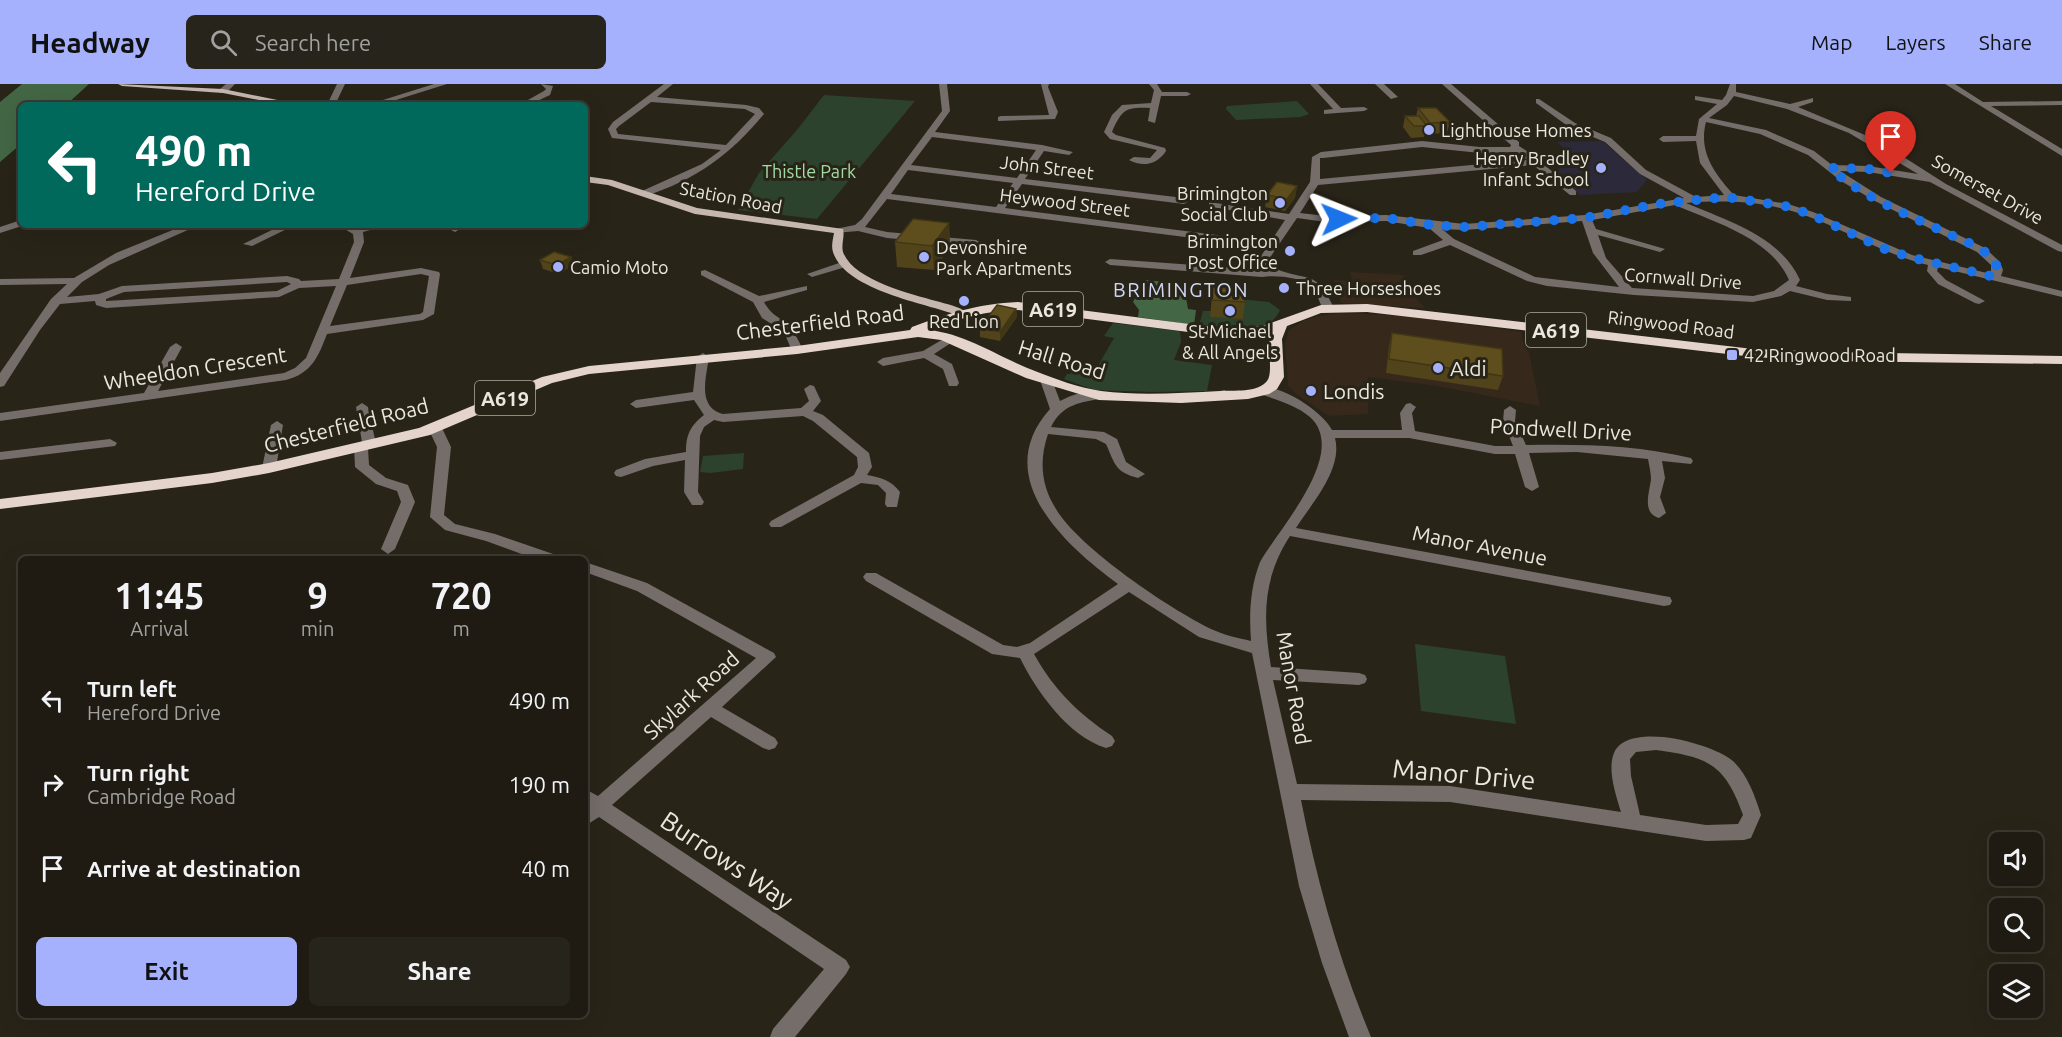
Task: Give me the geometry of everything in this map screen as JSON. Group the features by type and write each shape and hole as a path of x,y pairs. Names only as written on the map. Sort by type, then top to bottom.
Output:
{"highway":[{"name":"A619","path":"907,334 955,315 993,307 1031,307 1237,334 1277,332"},
{"name":"Ringwood Road","path":"1277,332 1302,313 1328,308 1415,313 1696,348 1784,355 1863,358 2001,356 2062,360"},
{"path":"947,337 942,329 955,315"},
{"path":"1264,391 1272,386 1277,377 1277,332"},
{"name":"Chesterfield Road","path":"0,504 212,478 269,468 435,428 548,380 589,370 703,357 797,350 907,334 928,333 947,337"},
{"name":"Hall Road","path":"947,337 1046,380 1099,395 1181,398 1264,391"}],"main road":[{"path":"122,84 223,91 282,102"},
{"name":"Station Road","path":"588,179 645,193 694,211 839,231"},
{"path":"839,231 838,253 845,264 875,285 955,315"}],"street":[{"path":"223,91 231,84"},
{"path":"332,102 341,84"},
{"path":"381,102 443,84"},
{"path":"529,102 547,93 550,88 545,84"},
{"path":"669,84 615,124 612,129 615,136 729,147"},
{"path":"858,228 886,196 946,111 943,84"},
{"path":"1001,118 1052,117 1054,112 1044,87 1045,84"},
{"path":"1152,121 1158,90 1153,84"},
{"path":"1314,84 1338,110"},
{"path":"1379,84 1394,97"},
{"path":"1446,84 1516,144 1514,148"},
{"path":"1949,84 2062,153"},
{"path":"1731,198 1702,159 1700,124 1724,103 1733,88"},
{"name":"Somerset Drive","path":"1733,88 1790,107 1874,142 1933,179 2062,249"},
{"path":"1157,94 1187,94"},
{"path":"2053,95 2062,101"},
{"path":"1698,98 1724,103"},
{"path":"645,193 705,166 729,147 758,119 760,114 756,110 732,105 650,99"},
{"path":"1790,107 1810,100"},
{"path":"1539,101 1572,125 1608,140 1644,172 1693,199"},
{"path":"1982,104 2062,101"},
{"path":"1150,163 1156,160 1162,152 1161,148 1113,137 1108,132 1116,111 1123,106 1156,106"},
{"path":"1327,112 1364,109"},
{"path":"1703,119 1745,126 1780,138 1811,153 1844,179 1878,199 1981,250 1996,264 1998,270 1995,277"},
{"path":"931,134 1069,152"},
{"path":"1663,139 1700,138"},
{"path":"1274,272 1266,267 1264,259 1315,182 1316,157 1332,152 1422,144 1480,150 1514,148 1525,152 1573,193"},
{"path":"999,210 1042,148"},
{"path":"1134,160 1166,164"},
{"path":"1315,182 1538,162"},
{"name":"John Street","path":"906,167 1184,201"},
{"path":"1830,168 1868,169 1933,179"},
{"name":"Heywood Street","path":"886,196 1240,241"},
{"path":"1212,204 1293,217 1386,218 1464,227 1585,218 1693,199 1731,198 1785,206 1810,214 1882,248 1933,263 2062,294"},
{"path":"1675,202 1748,236 1776,252 1793,271 1795,280 1789,287 1827,297 1847,299"},
{"path":"1585,218 1593,231 1593,243 1600,257 1629,291"},
{"path":"0,230 18,224"},
{"name":"Cornwall Drive","path":"1431,225 1450,241 1531,279 1547,284 1753,299 1777,294 1789,287"},
{"path":"0,383 56,301 77,281 110,260 187,228"},
{"path":"248,244 283,228"},
{"name":"Wheeldon Crescent","path":"0,417 286,376 299,371 311,360 359,242 358,232 349,228"},
{"path":"839,231 858,228 887,235 976,243"},
{"path":"1593,231 1660,249"},
{"path":"1418,253 1450,241"},
{"path":"1110,262 1297,275 1316,285 1328,308"},
{"path":"1933,263 1932,271 1942,282 1978,302"},
{"path":"812,274 845,264"},
{"path":"56,301 101,297 100,303 117,304 279,294 297,285 342,282 421,271 435,273 428,314 423,317 323,331"},
{"path":"705,273 758,300 766,316 791,336 797,350"},
{"path":"0,282 77,281"},
{"path":"758,300 803,288"},
{"path":"883,362 927,354 947,337"},
{"path":"148,397 176,347"},
{"path":"927,354 948,367 953,383"},
{"path":"703,357 699,395 704,411 711,416 723,418 805,412 818,418 864,456 865,467 860,478 776,524"},
{"path":"1046,380 1056,408"},
{"path":"805,412 815,401 810,389"},
{"path":"1264,391 1296,402 1312,412 1326,434"},
{"path":"636,404 699,395"},
{"path":"1099,395 1075,398 1056,408 1043,430 1035,451 1035,473 1041,497 1070,535 1129,584 1211,636 1261,649"},
{"path":"362,407 365,445 362,467 381,481 403,488 408,502 388,549"},
{"path":"1410,407 1406,413 1410,434"},
{"path":"1510,410 1509,421 1532,487"},
{"path":"697,502 691,492 692,455 696,430 711,416"},
{"path":"269,468 277,425"},
{"path":"435,428 444,447 437,517 450,527 490,537 543,556"},
{"path":"1043,430 1099,435 1112,442 1117,461 1123,467 1138,474"},
{"name":"Pondwell Drive","path":"1326,434 1410,434 1495,450 1577,448 1686,461"},
{"name":"Manor Road","path":"1326,434 1330,444 1329,457 1288,531 1274,550 1263,575 1258,634 1263,673 1309,885 1360,1037"},
{"path":"0,456 111,443"},
{"path":"621,473 650,462 692,455"},
{"path":"1654,456 1658,478 1653,497 1659,513"},
{"path":"860,478 882,482 893,492 892,504"},
{"name":"Manor Avenue","path":"1288,531 1664,601"},
{"name":"Skylark Road","path":"588,568 642,587 768,657 590,807"},
{"path":"871,577 998,650 1013,654 1025,652 1129,584"},
{"path":"1025,652 1044,689 1073,719 1106,741"},
{"path":"1263,673 1359,679"},
{"path":"710,708 769,743"},
{"name":"Manor Drive","path":"1290,792 1450,794 1706,833 1744,832 1752,815 1737,778 1724,764 1699,751 1644,742 1632,745 1623,753 1621,764 1632,821"},
{"name":"Burrows Way","path":"590,807 839,967 781,1037"}],"shaded area":[{"name":"Henry Bradley Infant School","path":"1602,141 1647,180 1637,192 1580,195 1550,169 1585,167 1557,142"},
{"path":"1350,272 1404,275 1413,295 1425,308 1341,303 1334,280 1352,281"},
{"path":"1341,313 1407,316 1521,332 1524,345 1529,353 1540,406 1437,386 1368,377 1368,414 1329,416 1288,386 1285,344 1289,330 1303,321 1318,316"}],"green space":[{"path":"22,84 89,84 69,102 18,102 18,147 0,162 0,102"},
{"name":"Thistle Park","path":"824,95 915,101 817,219 738,210 759,173"},
{"path":"1297,101 1309,114 1301,117 1236,120 1226,109 1227,106"},
{"path":"1145,280 1177,283 1185,292 1188,309 1196,310 1194,325 1138,317 1139,310 1133,302"},
{"path":"1220,297 1269,302 1280,310 1273,320 1255,330 1233,331 1199,326 1203,311 1211,311 1211,304"},
{"path":"1113,323 1180,331 1181,342 1174,360 1212,365 1207,391 1094,390 1064,379 1073,371 1092,376 1114,338 1104,336"},
{"path":"744,453 743,469 700,472 703,456"},
{"path":"1415,644 1505,656 1516,724 1421,711"}],"building":[{"path":"1418,108 1436,108 1450,122 1430,123"},
{"path":"1405,116 1419,116 1427,126 1414,126"},
{"path":"1277,182 1297,186 1287,199 1267,195"},
{"path":"913,219 949,223 932,246 895,242"},
{"path":"554,252 571,257 557,265 540,260"},
{"path":"1213,287 1245,289 1245,302 1212,300"},
{"path":"997,305 1016,309 1000,332 980,328"},
{"path":"1392,333 1502,349 1503,376 1389,359"}],"place":[{"name":"Lighthouse Homes","path":"1429,130"},
{"name":"Henry Bradley Infant School","path":"1601,168"},
{"name":"Brimington Social Club","path":"1280,203"},
{"name":"Brimington Post Office","path":"1290,251"},
{"name":"Devonshire Park Apartments","path":"924,257"},
{"name":"Camio Moto","path":"558,267"},
{"name":"Three Horseshoes","path":"1284,288"},
{"name":"Red Lion","path":"964,301"},
{"name":"St Michael & All Angels","path":"1230,311"},
{"name":"42 Ringwood Road","path":"1732,355"},
{"name":"Aldi","path":"1438,368"},
{"name":"Londis","path":"1311,391"}],"district":[{"name":"BRIMINGTON","path":"1181,289"}],"route":[{"path":"1339,219 1386,218 1464,227 1585,218 1658,204 1726,197 1785,206 1810,214 1882,248 1909,257 1995,277 1998,270 1996,264 1981,250 1878,199 1830,168 1868,169 1891,173"}]}
